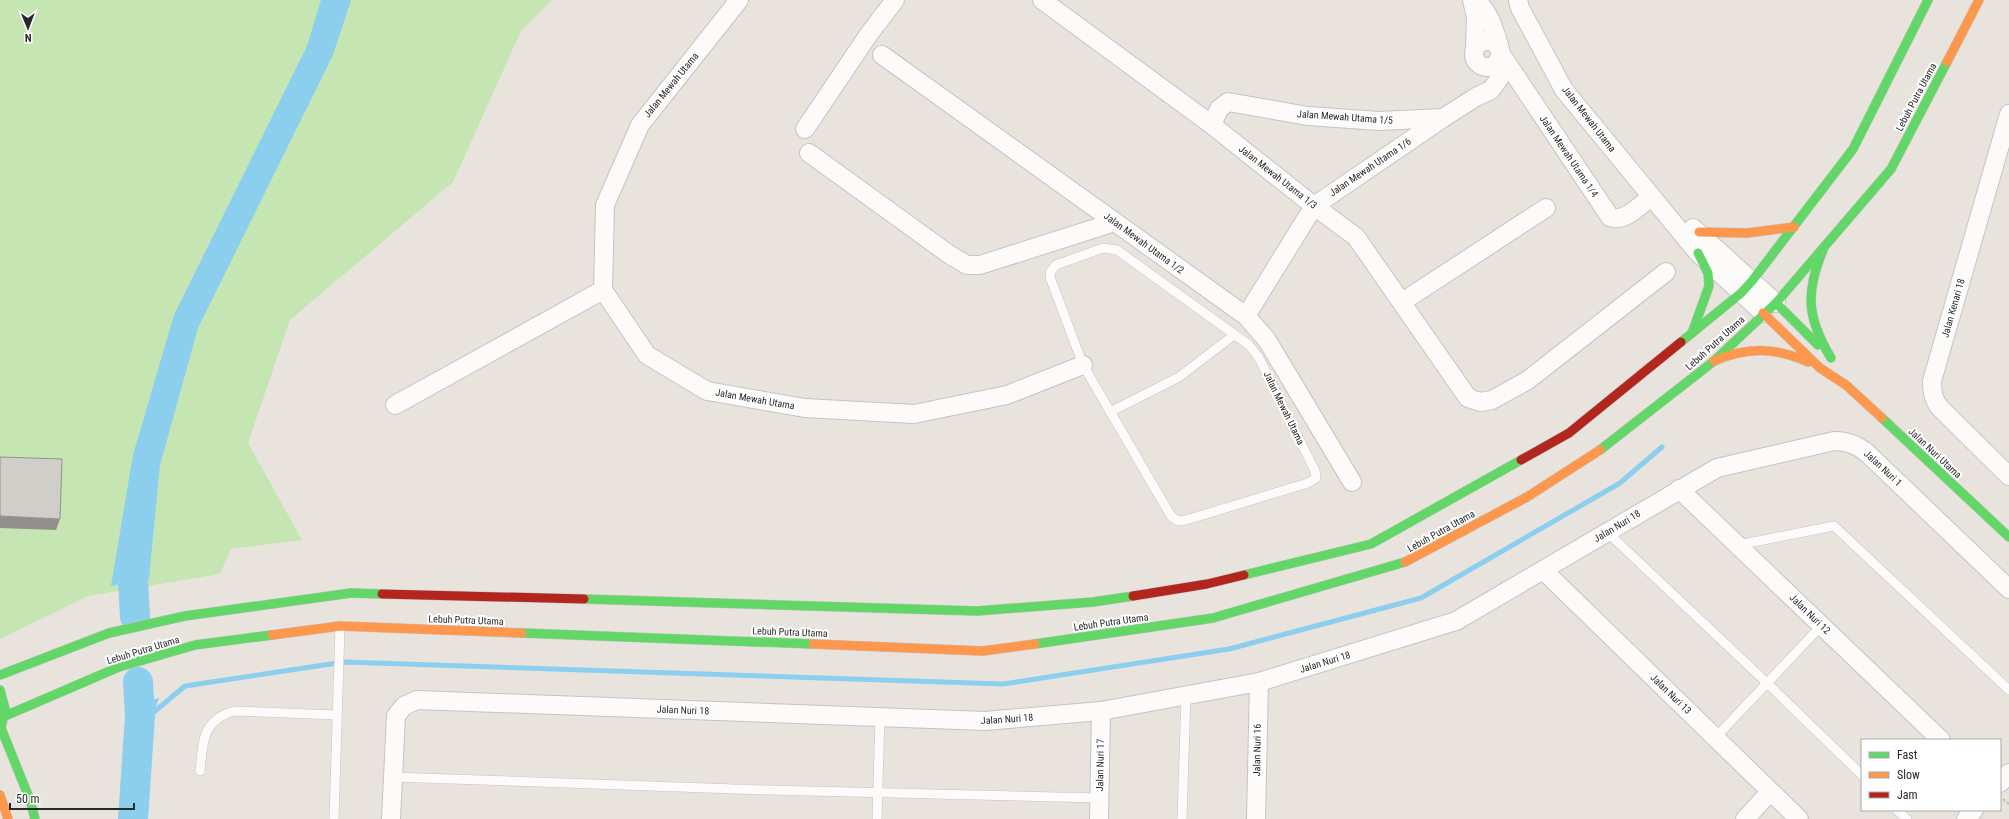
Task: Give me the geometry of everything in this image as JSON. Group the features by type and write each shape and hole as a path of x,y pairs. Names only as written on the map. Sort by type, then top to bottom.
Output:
{"main road":[{"name":"Lebuh Putra Utama","path":"0,675 108,632 185,616 351,593 642,600 977,611 1093,602 1207,584 1370,544 1407,525 1569,433 1746,287 1853,149 1928,0"},
{"name":"Lebuh Putra Utama","path":"5,716 119,667 195,645 340,626 984,651 1213,618 1409,561 1527,497 1592,457 1714,361 1770,308 1891,169 1979,0"},
{"path":"1699,232 1747,233 1794,226"},
{"path":"1831,358 1818,338 1811,316 1810,292 1814,269 1824,248 1839,230"},
{"path":"1692,333 1709,286 1708,273 1698,253"},
{"name":"Jalan Nuri Utama","path":"1770,308 1831,358 1846,385"},
{"name":"Jalan Nuri Utama","path":"1770,308 1820,368 1846,385 2009,537"},
{"path":"1714,361 1733,352 1763,349 1793,354 1820,368"},
{"path":"0,690 5,706 5,716 0,728 30,800 35,819"},
{"path":"0,795 8,819"}],"street":[{"name":"Jalan Mewah Utama","path":"739,0 640,125 605,205 603,290 647,355 707,391 804,408 914,414 1008,395 1083,365"},
{"path":"806,129 869,34 895,0"},
{"name":"Jalan Mewah Utama 1/3","path":"1042,0 1212,124 1314,206 1356,237 1468,398 1480,402 1492,400 1528,380 1666,272"},
{"path":"1472,0 1476,18 1476,55 1478,79 1476,97"},
{"name":"Jalan Mewah Utama 1/4","path":"1475,0 1481,4 1488,14 1500,54 1610,217 1615,219 1625,217 1656,203"},
{"name":"Jalan Mewah Utama","path":"1518,0 1520,8 1564,90 1656,203 1698,253 1746,287 1770,308"},
{"path":"1476,55 1478,44 1488,40 1493,42 1500,54"},
{"name":"Jalan Mewah Utama 1/6","path":"1246,316 1314,206 1443,118 1476,97 1491,90 1499,79 1500,54"},
{"name":"Jalan Mewah Utama 1/2","path":"882,55 1246,316 1267,340 1352,482"},
{"name":"Jalan Mewah Utama 1/5","path":"1212,124 1219,109 1228,102 1316,117 1379,121 1443,118"},
{"name":"Jalan Kenari 18","path":"2009,114 1932,381 1932,391 1934,400 1940,408 2009,476"},
{"path":"809,153 950,255 967,265 980,265 1115,222"},
{"name":"Jalan Mewah Utama","path":"1656,203 1699,232 1746,287"},
{"path":"1402,302 1546,208"},
{"path":"395,405 603,290"},
{"name":"Jalan Nuri 1","path":"1679,489 1717,468 1834,441 1857,445 2009,589"},
{"name":"Jalan Nuri 18","path":"392,819 396,716 404,706 417,700 985,721 1101,711 1259,682 1456,621 1679,489"},
{"name":"Jalan Nuri 12","path":"1679,489 1940,739"},
{"name":"Jalan Nuri 13","path":"1543,570 1798,819"},
{"name":"Jalan Nuri 16","path":"1256,819 1259,682"},
{"name":"Jalan Nuri 17","path":"1099,819 1101,711"},
{"path":"2001,782 2009,773"},
{"path":"1745,819 1770,792"},
{"path":"1966,819 1973,811"}],"lane":[{"name":"Jalan Mewah Utama","path":"1103,248 1117,250 1234,334 1249,346 1259,358 1315,471 1316,478 1308,483 1186,520 1178,521 1171,516 1083,365 1050,277 1051,271 1056,265 1103,248"},
{"path":"1110,412 1178,377 1234,334"},
{"path":"1738,545 1834,526 2009,690"},
{"path":"1607,532 1861,774"},
{"path":"1715,738 1822,625"},
{"path":"334,819 340,626"},
{"path":"1182,819 1186,696"},
{"path":"200,770 203,743 208,728 216,718 225,713 234,711 337,715"},
{"path":"877,819 880,717"},
{"path":"393,777 1100,798"},
{"path":"1898,811 1907,819"}],"green space":[{"path":"0,0 552,0 521,31 453,182 290,320 248,443 302,540 231,549 220,574 88,596 0,639"}],"water":[{"path":"321,0 351,0 333,55 198,328 160,465 149,578 111,586 133,455 174,315 307,46"},
{"path":"159,698 146,734 140,819 125,819 131,707"}],"building":[{"path":"0,457 62,459 60,519 0,516"}],"waterway":[{"path":"148,713 154,712 185,686 344,662 1003,684 1229,649 1421,598 1620,483 1662,447"},
{"path":"135,617 133,581 137,541"},
{"path":"133,819 140,716 138,682"}],"traffic: fast":[{"path":"1681,342 1741,293 1752,281 1853,149 1928,0"},
{"path":"1600,450 1714,361 1776,303 1891,169 1947,62"},
{"path":"1823,250 1813,279 1811,305 1817,330 1831,358"},
{"path":"1692,333 1709,286 1708,273 1698,253"},
{"path":"1776,303 1818,345"},
{"path":"1882,418 2009,537"},
{"path":"1244,575 1371,544 1521,460"},
{"path":"1035,644 1213,618 1405,562"},
{"path":"0,675 109,633 185,616 351,593 382,594"},
{"path":"584,599 977,611 1093,602 1133,596"},
{"path":"522,633 813,644"},
{"path":"5,716 119,667 195,645 272,635"},
{"path":"0,690 5,709 1,728"},
{"path":"1,728 30,800 35,819"}],"traffic: slow":[{"path":"1947,62 1979,0"},
{"path":"1699,232 1747,233 1794,227"},
{"path":"1763,313 1820,368 1846,385 1882,418"},
{"path":"1714,361 1738,353 1750,351 1772,351 1796,357 1808,362"},
{"path":"1405,562 1527,497 1600,450"},
{"path":"272,635 340,626 522,633"},
{"path":"813,644 983,651 1035,644"},
{"path":"0,795 8,819"}],"traffic: jam":[{"path":"1521,460 1569,433 1681,342"},
{"path":"1133,596 1207,584 1244,575"},
{"path":"382,594 584,599"}]}
